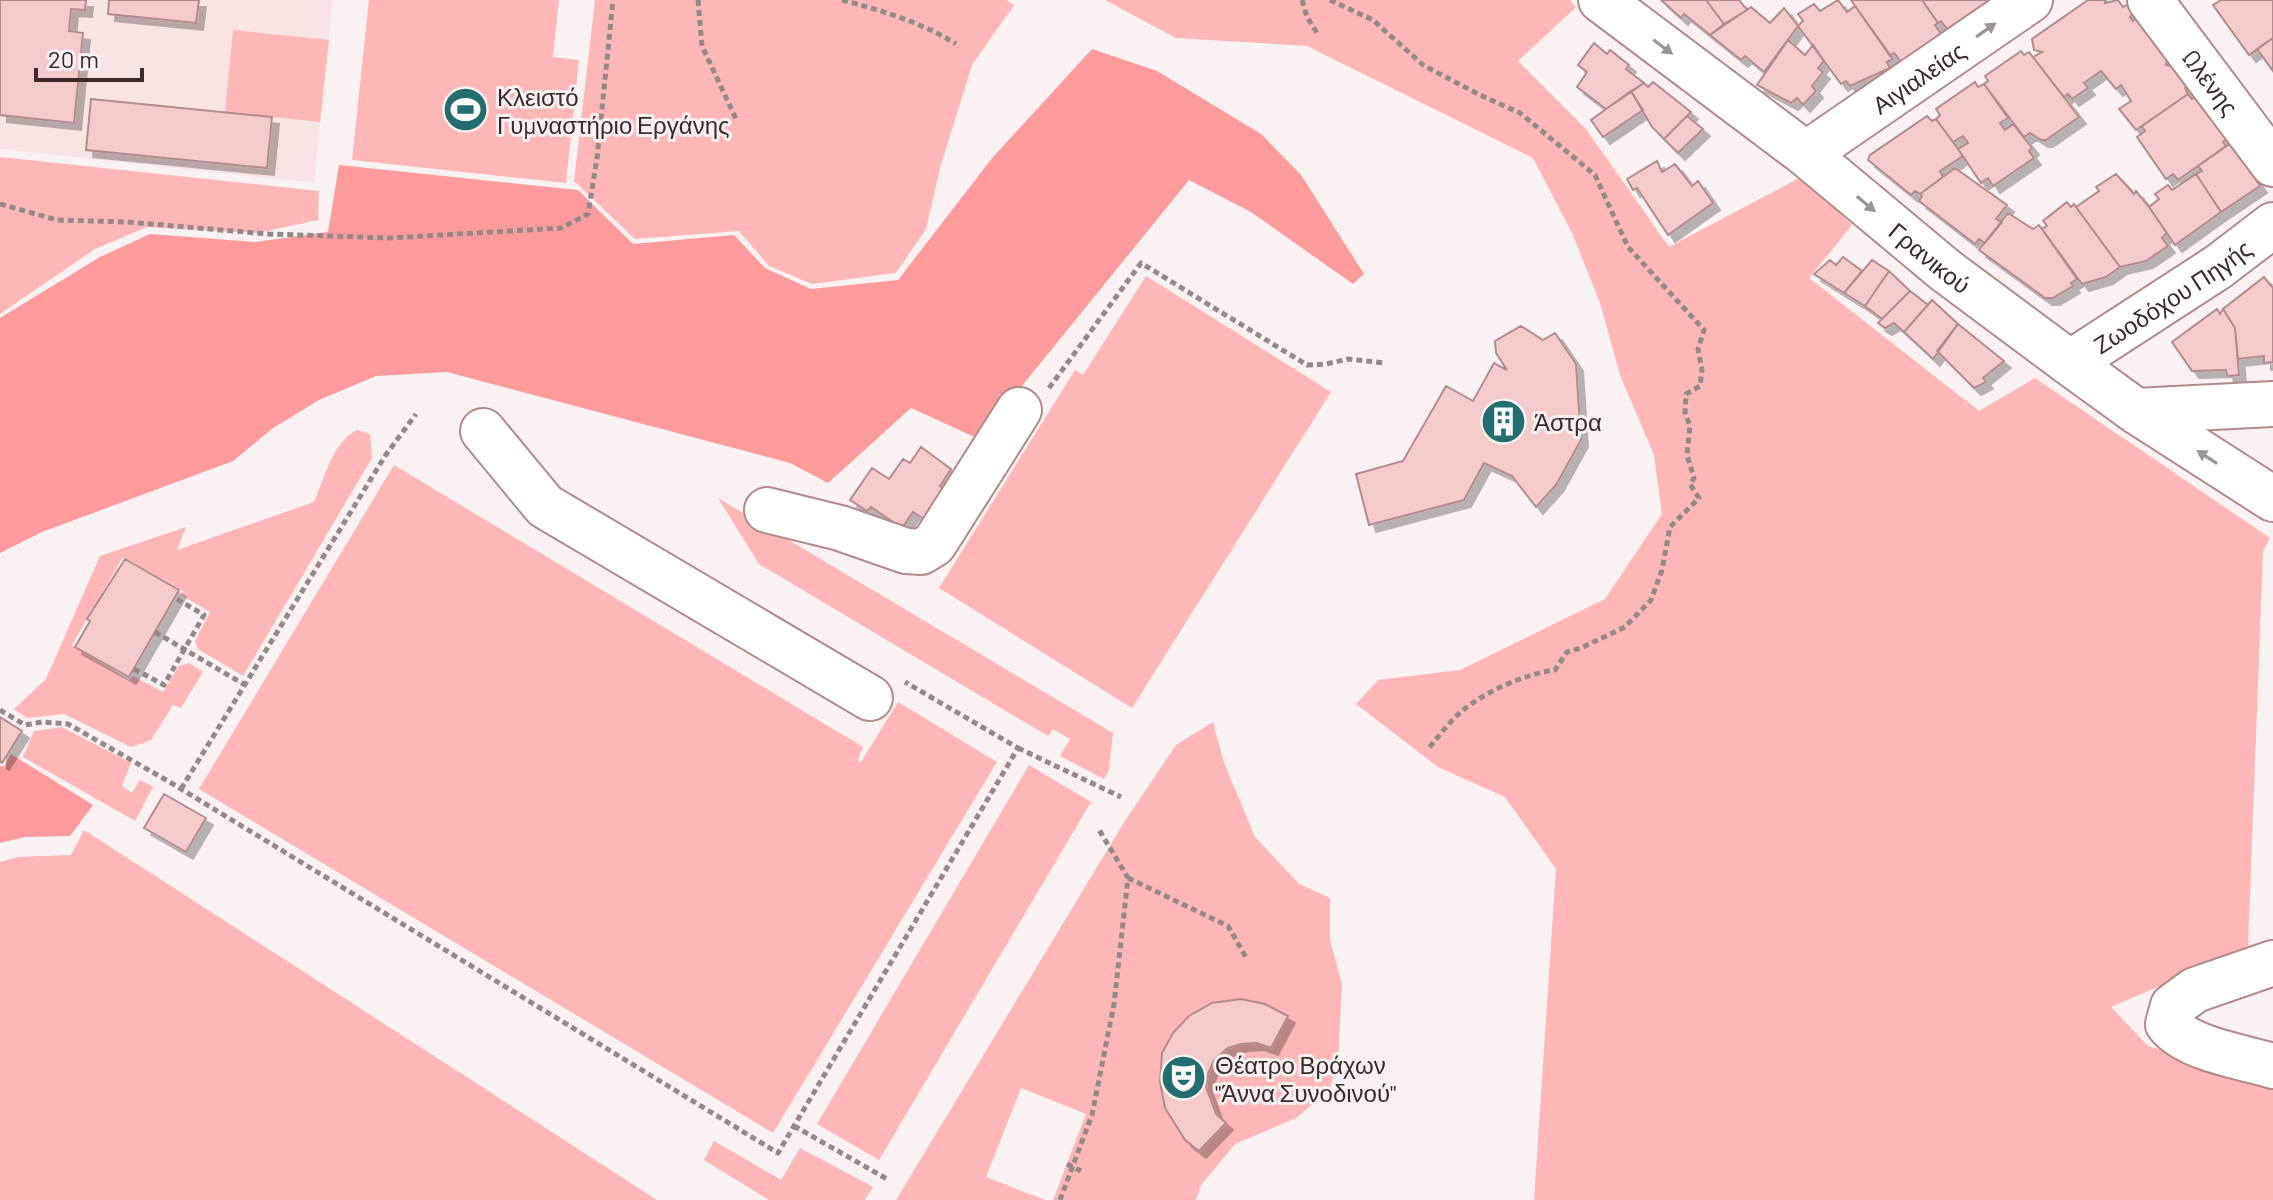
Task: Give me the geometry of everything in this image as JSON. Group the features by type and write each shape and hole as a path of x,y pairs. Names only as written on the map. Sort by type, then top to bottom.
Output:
{"street":[{"name":"Γρανικού","path":"1601,0 1806,154 1945,270 2070,363 2136,411 2273,499"},
{"name":"Αιγιαλείας","path":"1806,154 2030,0"},
{"name":"Ωλένης","path":"2150,0 2273,164"},
{"name":"Ζωοδόχου Πηγής","path":"2070,363 2218,267 2273,225"},
{"path":"2136,411 2273,404"},
{"path":"767,510 840,528 906,551 921,552 934,544 1019,410"},
{"path":"483,431 545,506 870,698"},
{"path":"2273,963 2195,990 2173,1006 2168,1024 2174,1032 2190,1041 2273,1066"}],"path":[{"path":"0,204 57,220 127,222 269,234 390,238 561,228 588,214 597,158 613,0"},
{"path":"698,0 702,46 736,119"},
{"path":"842,0 934,30 956,44"},
{"path":"1302,0 1307,17 1317,33"},
{"path":"1330,0 1373,20 1423,65 1520,113 1595,175 1628,247 1704,330 1698,349 1702,370 1700,386 1686,394 1685,413 1690,426 1687,455 1694,478 1690,484 1699,498 1670,527 1662,570 1651,600 1625,627 1567,652 1555,670 1533,673 1512,682 1462,711 1428,749"},
{"path":"1019,410 1045,393 1141,263 1307,365 1348,359 1385,363"},
{"path":"181,789 385,456 416,414"},
{"path":"134,669 164,685 204,615 175,598"},
{"path":"155,632 245,685"},
{"path":"870,698 903,680 1018,748 1121,797"},
{"path":"0,710 25,725 42,722 68,724 181,789 778,1153 1018,748"},
{"path":"1098,828 1128,878 1228,926 1247,959"},
{"path":"1060,1200 1070,1165 1092,1115 1114,1004 1128,878"},
{"path":"794,1126 887,1179"},
{"path":"1070,1165 1081,1171"}],"shaded area":[{"path":"0,0 333,0 314,183 0,149"},
{"name":"Κλειστό Γυμναστήριο Εργάνης","path":"369,0 559,0 553,57 579,60 566,183 352,160"},
{"path":"595,0 1006,0 1014,5 972,65 940,168 926,229 896,273 812,284 769,266 739,231 635,239 574,181"},
{"path":"1105,0 1570,0 1576,7 1518,61 1586,129 1669,247 1801,177 1852,225 1809,278 1979,411 2035,378 2270,538 2263,551 2248,948 2111,1007 2148,1046 2273,1081 2273,1200 1534,1200 1556,869 1505,797 1438,767 1356,704 1378,680 1460,670 1605,599 1662,514 1654,455 1620,375 1600,303 1572,233 1533,158 1307,46 1176,38"},
{"path":"233,30 329,40 320,122 225,112"},
{"path":"1092,49 1157,71 1261,134 1301,175 1364,274 1353,284 1251,212 1189,180 979,439 911,408 828,483 790,463 447,372 376,376 319,400 273,428 233,461 42,532 0,553 0,318 100,257 150,234 255,242 328,232 339,165 578,190 633,244 734,235 765,268 811,289 898,280 993,157"},
{"path":"0,157 319,191 318,220 258,233 147,227 95,249 0,314"},
{"path":"1146,276 1331,392 1132,708 939,588 1075,370 1083,375"},
{"path":"357,430 370,434 372,458 243,676 198,649 195,641 210,612 181,595 183,591 123,557 72,645 129,680 133,676 163,692 179,666 189,663 203,672 181,708 173,705 151,740 131,747 64,714 27,718 14,709 46,679 100,556 186,527 177,550 314,502 335,452"},
{"path":"394,465 863,747 858,760 861,762 898,702 997,762 773,1133 199,789"},
{"path":"718,498 1113,733 1109,770 1104,779 1060,756 1070,739 1053,729 1048,736 759,564"},
{"path":"1213,722 1224,763 1255,837 1299,884 1330,898 1330,940 1342,984 1338,1061 1330,1089 1296,1118 1235,1144 1201,1185 1196,1200 1053,1200 1086,1114 1021,1088 986,1177 1045,1200 896,1200 1123,824 1176,745"},
{"path":"62,727 131,763 122,786 132,793 140,780 153,787 135,821 23,757 34,731"},
{"path":"11,754 93,805 70,836 25,837 0,843 0,766 4,767"},
{"path":"1029,765 1091,802 879,1160 817,1124"},
{"path":"84,830 657,1200 0,1200 0,862 18,857 71,855"},
{"path":"714,1141 781,1180 800,1148 873,1187 865,1200 769,1200 704,1160"}],"building":[{"path":"0,0 86,0 85,10 71,9 69,31 83,33 74,123 0,115"},
{"path":"109,0 199,0 196,23 108,14"},
{"path":"1661,0 1706,0 1724,24 1710,35 1684,14 1681,18"},
{"path":"1706,0 1739,0 1747,10 1724,24"},
{"path":"1838,0 1847,12 1855,6 1893,59 1887,62 1890,68 1850,86 1846,81 1841,84 1798,26 1803,21 1798,14 1814,4 1820,11"},
{"path":"1851,0 1922,0 1938,23 1935,25 1942,35 1902,63 1894,53 1890,56"},
{"path":"1922,0 1991,0 1948,30 1941,21 1938,23"},
{"path":"2088,0 2106,0 2105,3 2118,0 2123,7 2128,4 2133,6 2135,11 2130,17 2133,21 2136,18 2167,57 2166,65 2173,63 2190,85 2185,88 2188,94 2136,130 2119,109 2131,101 2121,85 2116,89 2101,71 2084,83 2088,88 2072,99 2068,94 2064,97 2033,57 2042,52 2034,50 2032,39"},
{"path":"2221,0 2273,0 2273,38 2249,55 2213,5"},
{"path":"1751,7 1770,23 1784,8 1798,26 1764,72 1745,56 1741,60 1710,35"},
{"path":"2273,38 2273,71 2257,49"},
{"path":"1788,40 1805,55 1813,45 1824,61 1818,68 1823,72 1812,86 1816,91 1803,105 1797,98 1791,103 1757,85"},
{"path":"1594,43 1607,54 1610,50 1629,65 1626,69 1644,83 1606,109 1577,87 1587,72 1578,65"},
{"path":"2021,51 2024,55 2029,52 2079,117 2046,140 2030,133 2024,137 1984,84 1988,81 1985,76"},
{"path":"1653,82 1691,112 1664,139 1652,127 1631,91 1644,83 1648,87"},
{"path":"1975,82 1978,87 1984,84 2008,118 2000,123 2005,130 2013,124 2032,148 2029,151 2034,158 1993,186 1988,178 1981,183 1958,149 1968,143 1963,136 1953,142 1936,119 1940,115 1936,109"},
{"path":"1631,91 1643,110 1603,137 1591,120"},
{"path":"2188,94 2192,99 2198,95 2228,138 2223,142 2226,146 2178,180 2173,174 2166,179 2137,137 2145,131 2142,126"},
{"path":"91,99 272,117 267,168 86,150"},
{"path":"1687,116 1703,129 1678,153 1664,139"},
{"path":"1927,116 1932,121 1936,119 1963,156 1940,171 1943,177 1920,194 1915,191 1911,195 1868,160 1870,155"},
{"path":"2231,143 2260,186 2221,212 2196,174 2202,171 2198,166"},
{"path":"1657,161 1662,172 1675,164 1692,186 1698,181 1713,203 1668,235 1637,188 1633,190 1627,179"},
{"path":"1955,168 2007,205 1996,219 2002,222 1985,243 1979,239 1975,244 1919,201 1920,194"},
{"path":"2116,174 2149,207 2167,233 2162,238 2168,246 2146,261 2120,267 2076,207 2099,191 2096,187"},
{"path":"2196,174 2221,212 2175,245 2149,207 2159,199 2155,194 2168,185 2172,190"},
{"path":"2067,202 2071,207 2074,204 2120,267 2106,277 2082,284 2042,229 2047,226 2043,221"},
{"path":"2008,213 2033,229 2039,225 2077,279 2071,283 2073,286 2053,298 2045,298 1979,250"},
{"path":"1843,257 1862,271 1844,293 1814,274 1830,260 1836,265"},
{"path":"1872,260 1889,271 1865,306 1844,293"},
{"path":"1889,271 1910,291 1882,319 1865,306"},
{"path":"2264,277 2273,288 2273,362 2264,363 2264,356 2238,359 2235,328 2223,309"},
{"path":"1910,291 1928,305 1904,332 1894,323 1885,328 1878,323"},
{"path":"1932,300 1958,324 1933,359 1904,332"},
{"path":"2217,309 2220,314 2223,309 2235,328 2239,375 2227,376 2226,370 2192,371 2172,342"},
{"path":"1958,324 2004,361 1983,378 1986,382 1974,388 1937,351"},
{"name":"Άστρα","path":"1521,326 1543,340 1555,333 1576,364 1581,440 1556,485 1536,507 1512,476 1484,463 1464,500 1369,525 1356,474 1403,461 1446,386 1473,401 1494,363 1507,370 1496,353 1495,341"},
{"path":"921,447 951,469 940,486 949,493 928,522 913,512 902,528 871,507 867,511 850,500 872,468 889,479 903,459 910,463"},
{"path":"125,559 179,590 129,677 75,647 90,621 87,619"},
{"path":"0,717 22,731 2,763 0,762"},
{"path":"164,794 206,818 186,852 144,828"},
{"name":"Θέατρο Βράχων \"Άννα Συνοδινού\"","path":"1241,999 1265,1004 1288,1016 1271,1048 1257,1043 1241,1044 1228,1048 1214,1060 1206,1087 1216,1114 1226,1123 1199,1151 1185,1140 1165,1108 1160,1082 1162,1053 1173,1033 1189,1016 1212,1003"}],"place":[{"name":"Κλειστό Γυμναστήριο Εργάνης","path":"466,110"},
{"name":"Άστρα","path":"1503,421"},
{"name":"Θέατρο Βράχων \"Άννα Συνοδινού\"","path":"1184,1078"}]}
